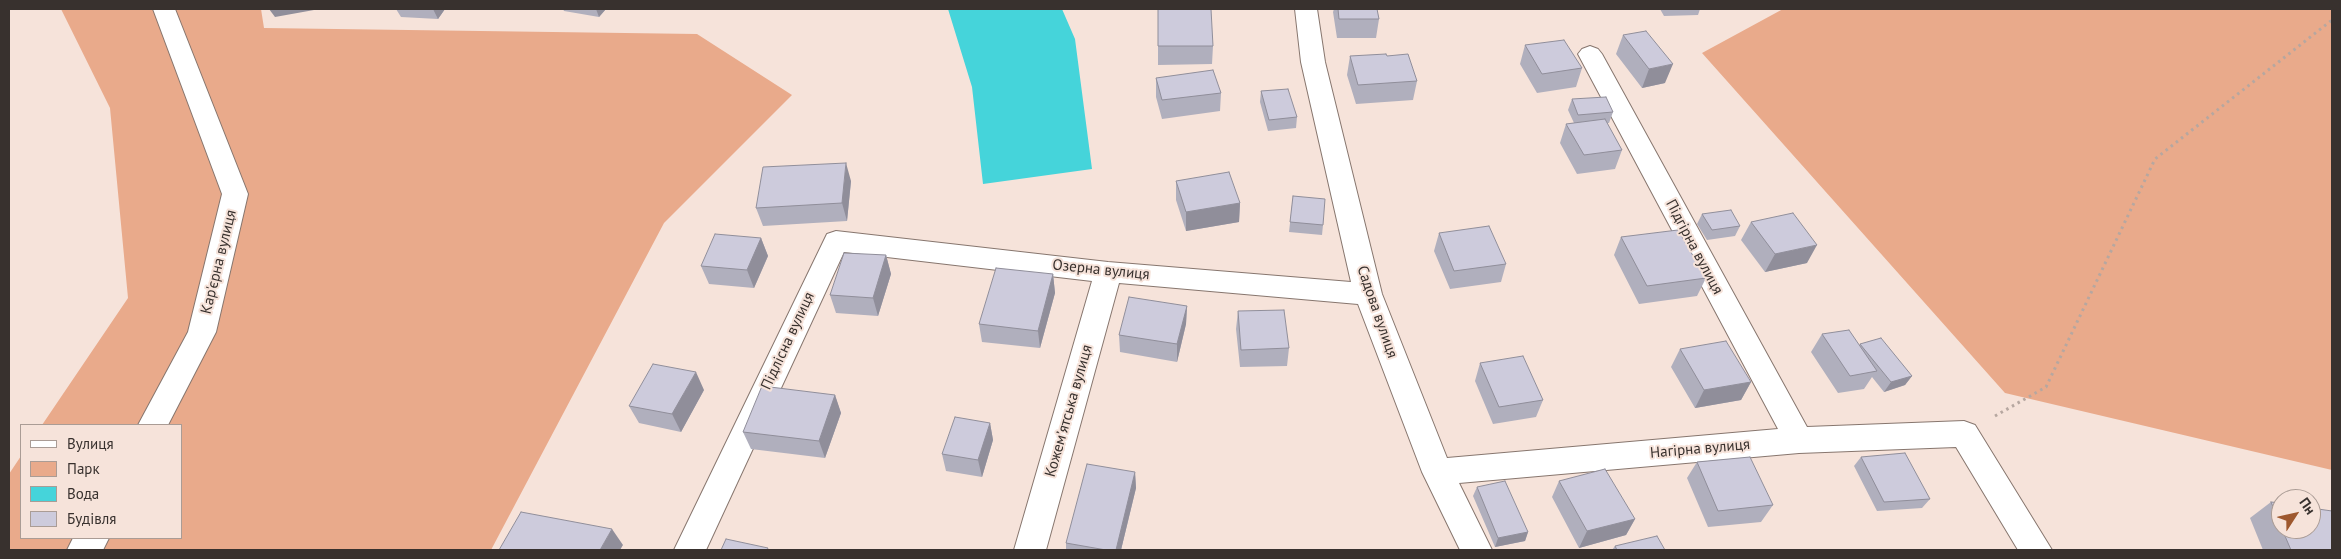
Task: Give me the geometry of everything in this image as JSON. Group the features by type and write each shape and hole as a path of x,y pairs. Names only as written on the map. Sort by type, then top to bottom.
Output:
{"street":[{"name":"Кар'єрна вулиця","path":"154,424 202,332 235,194 164,9"},
{"name":"Садова вулиця","path":"1306,9 1312,62 1368,294 1437,472 1476,550"},
{"name":"Підгірна вулиця","path":"1590,54 1799,440"},
{"name":"Озерна вулиця","path":"836,241 1108,272 1368,294"},
{"name":"Підлісна вулиця","path":"690,550 836,241"},
{"name":"Кожемʼятська вулиця","path":"1030,550 1108,272"},
{"name":"Нагірна вулиця","path":"1437,472 1799,440 1964,434"},
{"path":"1964,434 2036,550"},
{"path":"83,550 92,539"}],"path":[{"path":"1964,434 2046,387 2155,159 2332,20"}],"green space":[{"path":"61,9 261,9 264,28 697,34 792,95 664,223 491,550 9,550 9,474 20,458 20,539 182,539 182,424 43,424 128,298 110,108"},
{"path":"1783,9 2332,9 2332,470 2005,393 1702,53"}],"water":[{"path":"948,9 1062,9 1075,39 1092,169 983,184 972,87"}],"building":[{"path":"1158,9 1211,9 1213,46 1158,46"},
{"path":"1338,9 1377,9 1379,19 1339,19"},
{"path":"1646,31 1673,64 1649,69 1623,35"},
{"path":"1564,40 1582,68 1542,74 1525,45"},
{"path":"1386,54 1387,56 1408,54 1417,81 1358,85 1350,56"},
{"path":"1213,70 1221,93 1162,100 1156,78"},
{"path":"1288,89 1297,117 1269,120 1261,91"},
{"path":"1606,97 1613,112 1578,115 1572,99"},
{"path":"1605,119 1622,150 1584,155 1566,124"},
{"path":"846,163 842,203 756,208 763,167"},
{"path":"1229,172 1240,203 1186,212 1176,181"},
{"path":"1293,196 1325,199 1323,225 1290,222"},
{"path":"1731,210 1740,226 1712,230 1702,214"},
{"path":"1793,213 1817,245 1775,254 1751,222"},
{"path":"1489,226 1506,264 1454,271 1439,233"},
{"path":"1678,230 1706,278 1647,286 1621,237"},
{"path":"715,234 761,238 747,270 701,266"},
{"path":"844,253 886,255 873,298 830,295"},
{"path":"996,268 1053,274 1038,331 979,324"},
{"path":"1129,297 1187,306 1177,344 1119,335"},
{"path":"1284,310 1289,348 1241,350 1238,311"},
{"path":"1849,330 1877,371 1850,376 1822,334"},
{"path":"1881,338 1912,376 1891,382 1860,344"},
{"path":"1726,341 1751,382 1704,390 1680,349"},
{"path":"1523,356 1543,400 1499,407 1480,363"},
{"path":"653,364 696,372 672,414 629,406"},
{"path":"762,386 835,395 819,441 743,432"},
{"path":"955,417 990,423 978,460 942,454"},
{"path":"1905,453 1930,499 1884,502 1861,457"},
{"path":"1750,457 1773,505 1718,511 1697,462"},
{"path":"1087,464 1135,472 1116,550 1066,543"},
{"path":"1605,469 1635,519 1587,531 1559,481"},
{"path":"1505,481 1528,532 1498,538 1477,487"},
{"path":"2321,509 2332,511 2332,550 2291,550 2286,539 2321,539"},
{"path":"521,512 612,529 600,550 499,550"},
{"path":"1657,536 1665,550 1617,550 1615,546"},
{"path":"726,539 768,548 767,550 721,550"}]}
